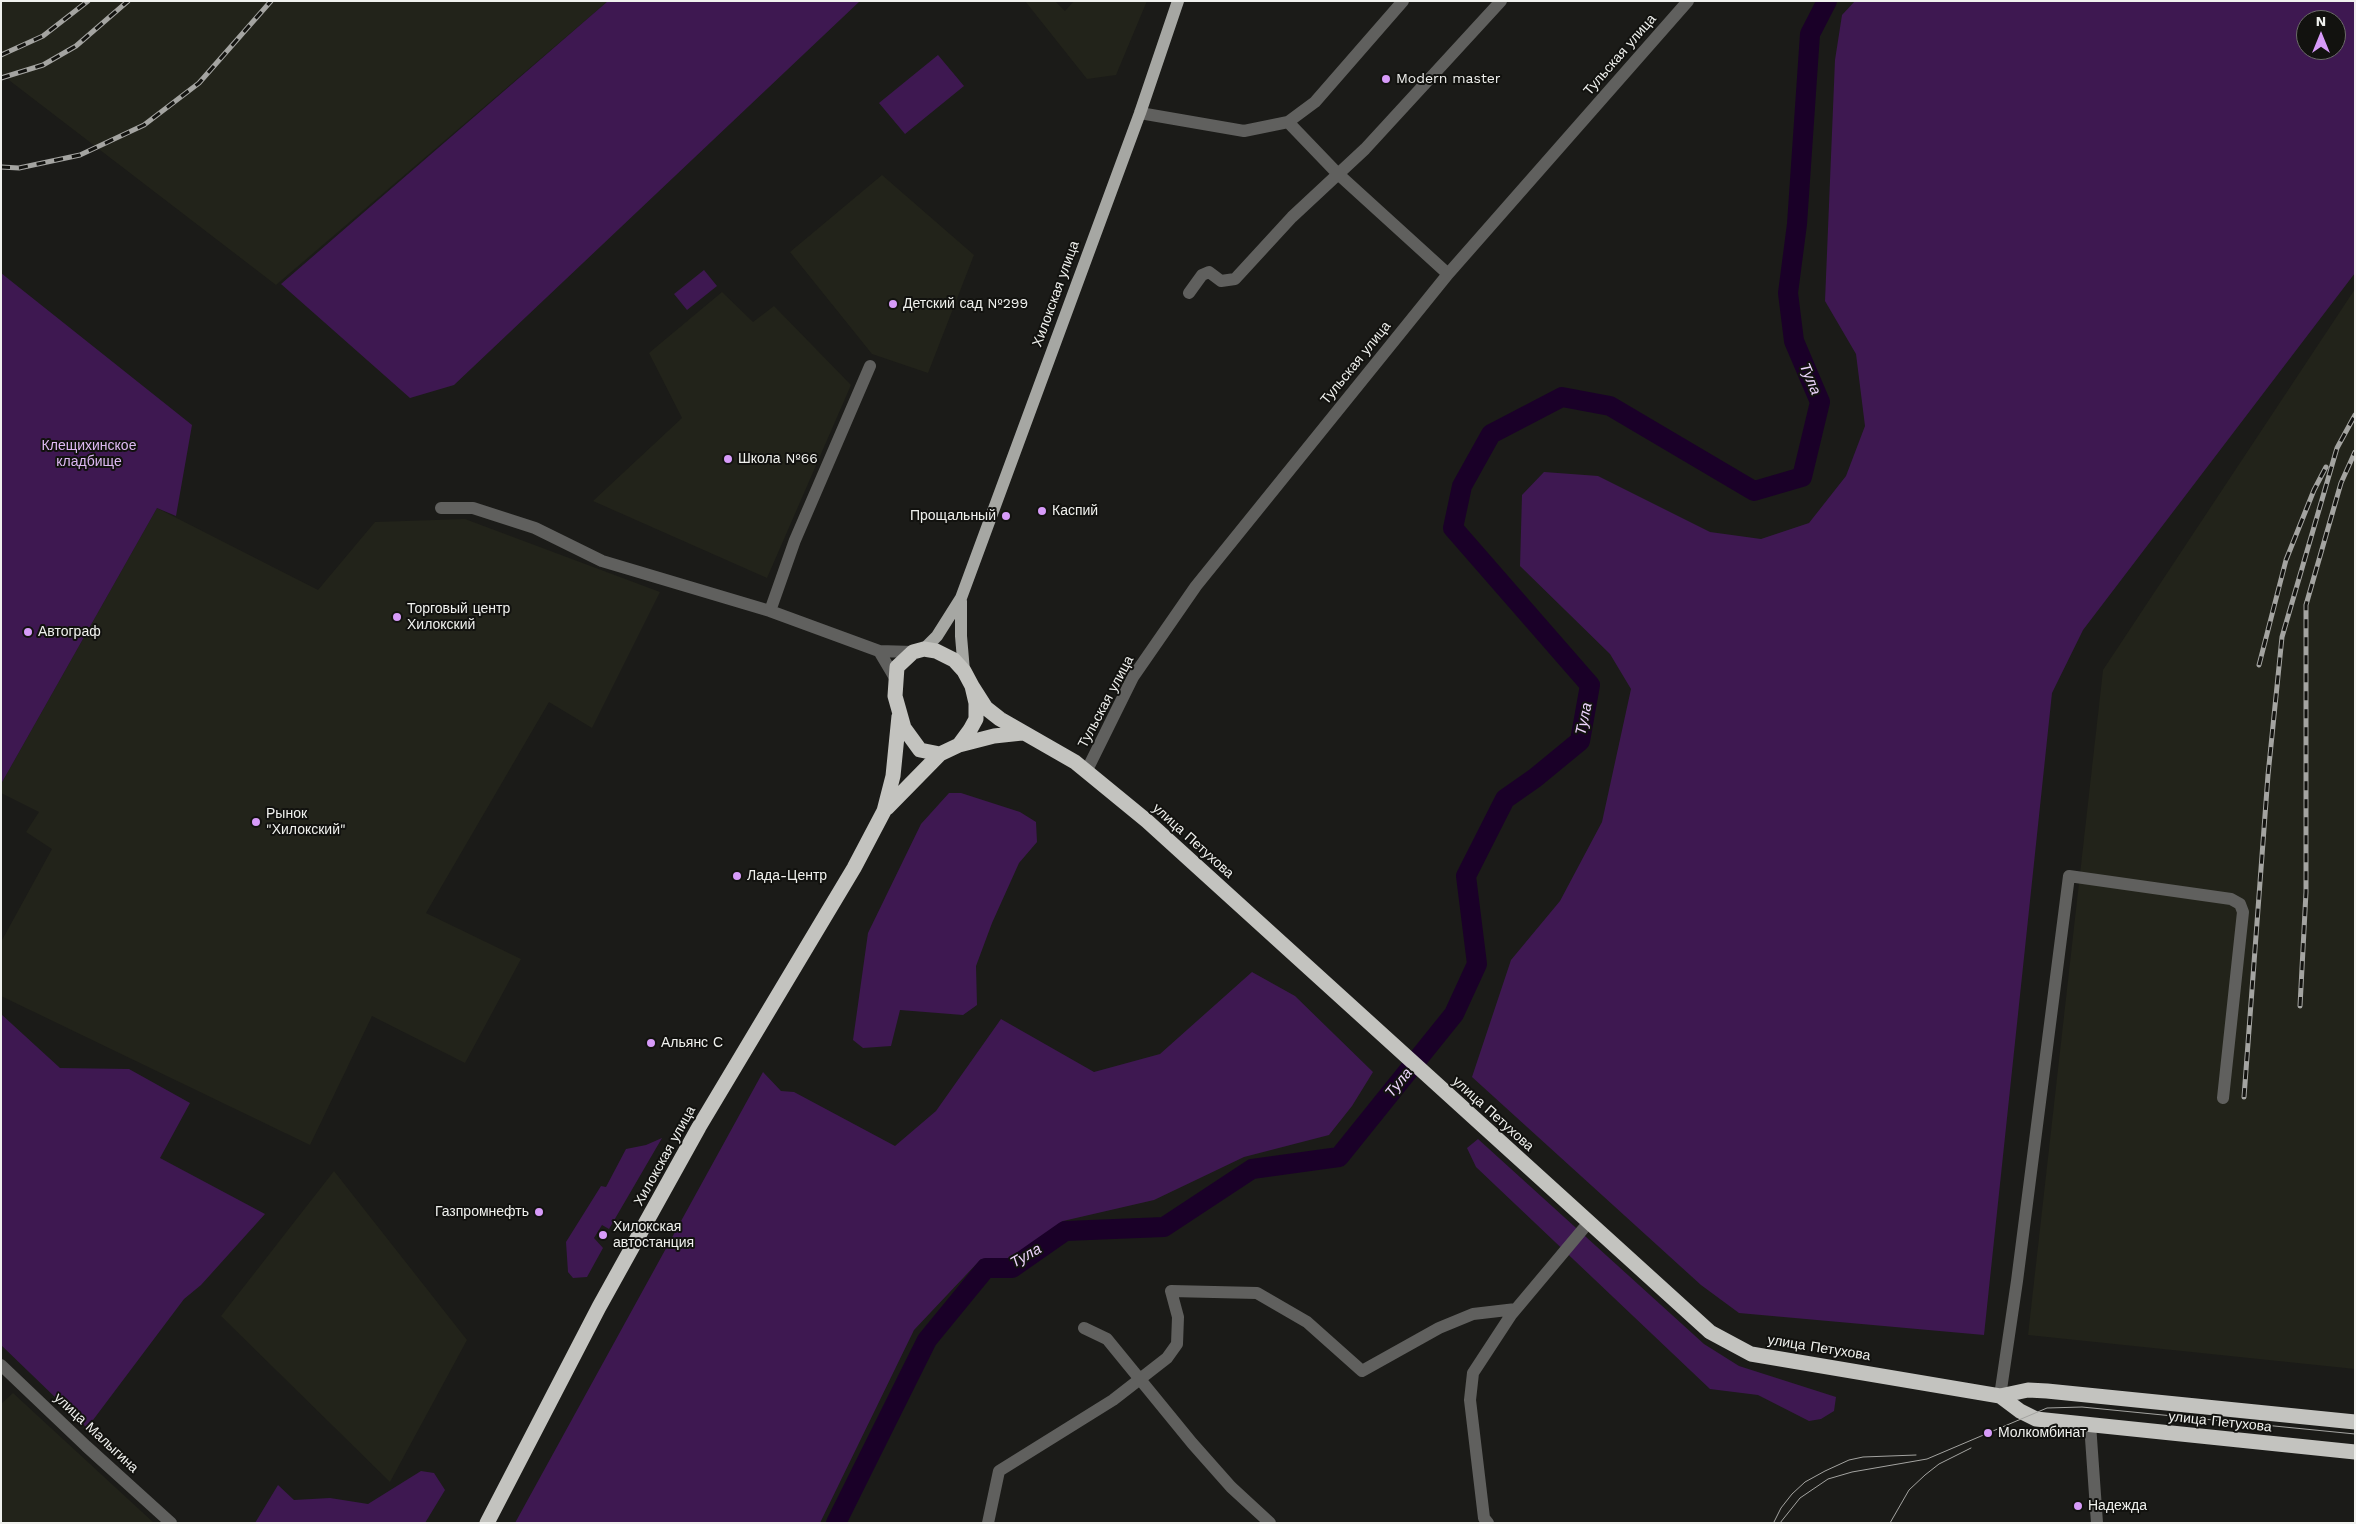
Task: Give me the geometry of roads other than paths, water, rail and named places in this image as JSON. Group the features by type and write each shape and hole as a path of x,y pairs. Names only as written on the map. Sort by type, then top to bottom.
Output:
{"highway":[{"path":"940,754 920,750 904,728 899,716 895,696 897,667 918,650 936,651 954,660 964,671 972,686 976,703 976,719 959,745"},
{"name":"улица Петухова","path":"972,686 986,708 1000,720 1075,762 1147,821 1710,1332 1751,1354 2000,1396 2028,1390 2047,1391 2355,1422"},
{"path":"884,811 893,776 899,716"},
{"path":"884,811 940,754 959,745 994,736 1022,733"},
{"name":"Хилокская улица","path":"487,1523 622,1264 699,1127 854,868 884,811"},
{"name":"улица Петухова","path":"2000,1396 2020,1411 2036,1418 2355,1452"}],"main road":[{"name":"Хилокская улица","path":"962,598 1140,112 1178,1"},
{"path":"918,650 937,636 962,598"},
{"path":"962,598 961,636 964,671"}],"street":[{"path":"1140,112 1244,131 1288,122 1315,102 1403,1"},
{"path":"1189,293 1202,275 1209,272 1221,281 1236,279 1337,173 1365,149 1501,1"},
{"name":"Тульская улица","path":"1086,772 1133,677 1196,586 1448,274 1688,1"},
{"path":"1288,122 1337,173 1448,274"},
{"path":"770,611 795,540 870,366"},
{"path":"441,508 473,508 535,528 602,561 770,611 879,651 918,650"},
{"path":"879,651 895,678"},
{"path":"2000,1396 2017,1281 2069,876 2231,899 2240,904 2243,912 2223,1098"},
{"path":"1488,1523 1484,1518 1470,1400 1473,1373 1516,1309 1589,1222"},
{"path":"989,1522 999,1471 1071,1428 1167,1358 1177,1344 1178,1317 1171,1291 1257,1293 1307,1322 1362,1371 1439,1328 1473,1314 1516,1309"},
{"path":"1084,1328 1107,1340 1141,1378 1192,1443 1231,1486 1270,1523"},
{"name":"улица Малыгина","path":"1,1365 171,1523"},
{"path":"2090,1424 2097,1523"}],"waterway":[{"name":"Тула","path":"836,1523 927,1340 986,1268 1012,1268 1065,1231 1164,1227 1252,1169 1339,1157 1454,1014 1477,964 1466,876 1505,799 1535,778 1580,741 1590,685 1453,528 1462,486 1491,434 1562,397 1610,406 1754,491 1802,477 1820,402 1794,341 1788,293 1797,224 1810,34 1827,1"}],"tram line":[{"path":"1780,1523 1800,1498 1828,1479 1852,1472 1927,1459 2047,1408 2082,1407 2355,1434"},
{"path":"1890,1523 1909,1490 1925,1475 1939,1464 1971,1448"},
{"path":"1774,1522 1781,1508 1792,1494 1805,1482 1825,1471 1849,1460 1863,1457 1916,1455"}],"railway":[{"path":"1,55 43,36 88,1"},
{"path":"1,78 43,65 76,46 128,1"},
{"path":"1,167 19,168 80,155 144,125 199,83 271,1"},
{"path":"2244,1097 2268,775 2282,637 2337,448 2355,415"},
{"path":"2300,1006 2306,892 2306,605 2341,483 2355,452"},
{"path":"2259,665 2286,560 2314,490 2326,467"}],"place":[{"name":"Modern master","path":"1386,79"},
{"name":"Детский сад №299","path":"893,304"},
{"name":"Школа №66","path":"728,459"},
{"name":"Каспий","path":"1042,511"},
{"name":"Прощальный","path":"1006,516"},
{"name":"Торговый центр Хилокский","path":"397,617"},
{"name":"Автограф","path":"28,632"},
{"name":"Рынок \"Хилокский\"","path":"256,822"},
{"name":"Лада-Центр","path":"737,876"},
{"name":"Альянс С","path":"651,1043"},
{"name":"Газпромнефть","path":"539,1212"},
{"name":"Хилокская автостанция","path":"603,1235"},
{"name":"Молкомбинат","path":"1988,1433"},
{"name":"Надежда","path":"2078,1506"}],"park label":[{"name":"Клещихинское кладбище","path":"89,454"}]}
